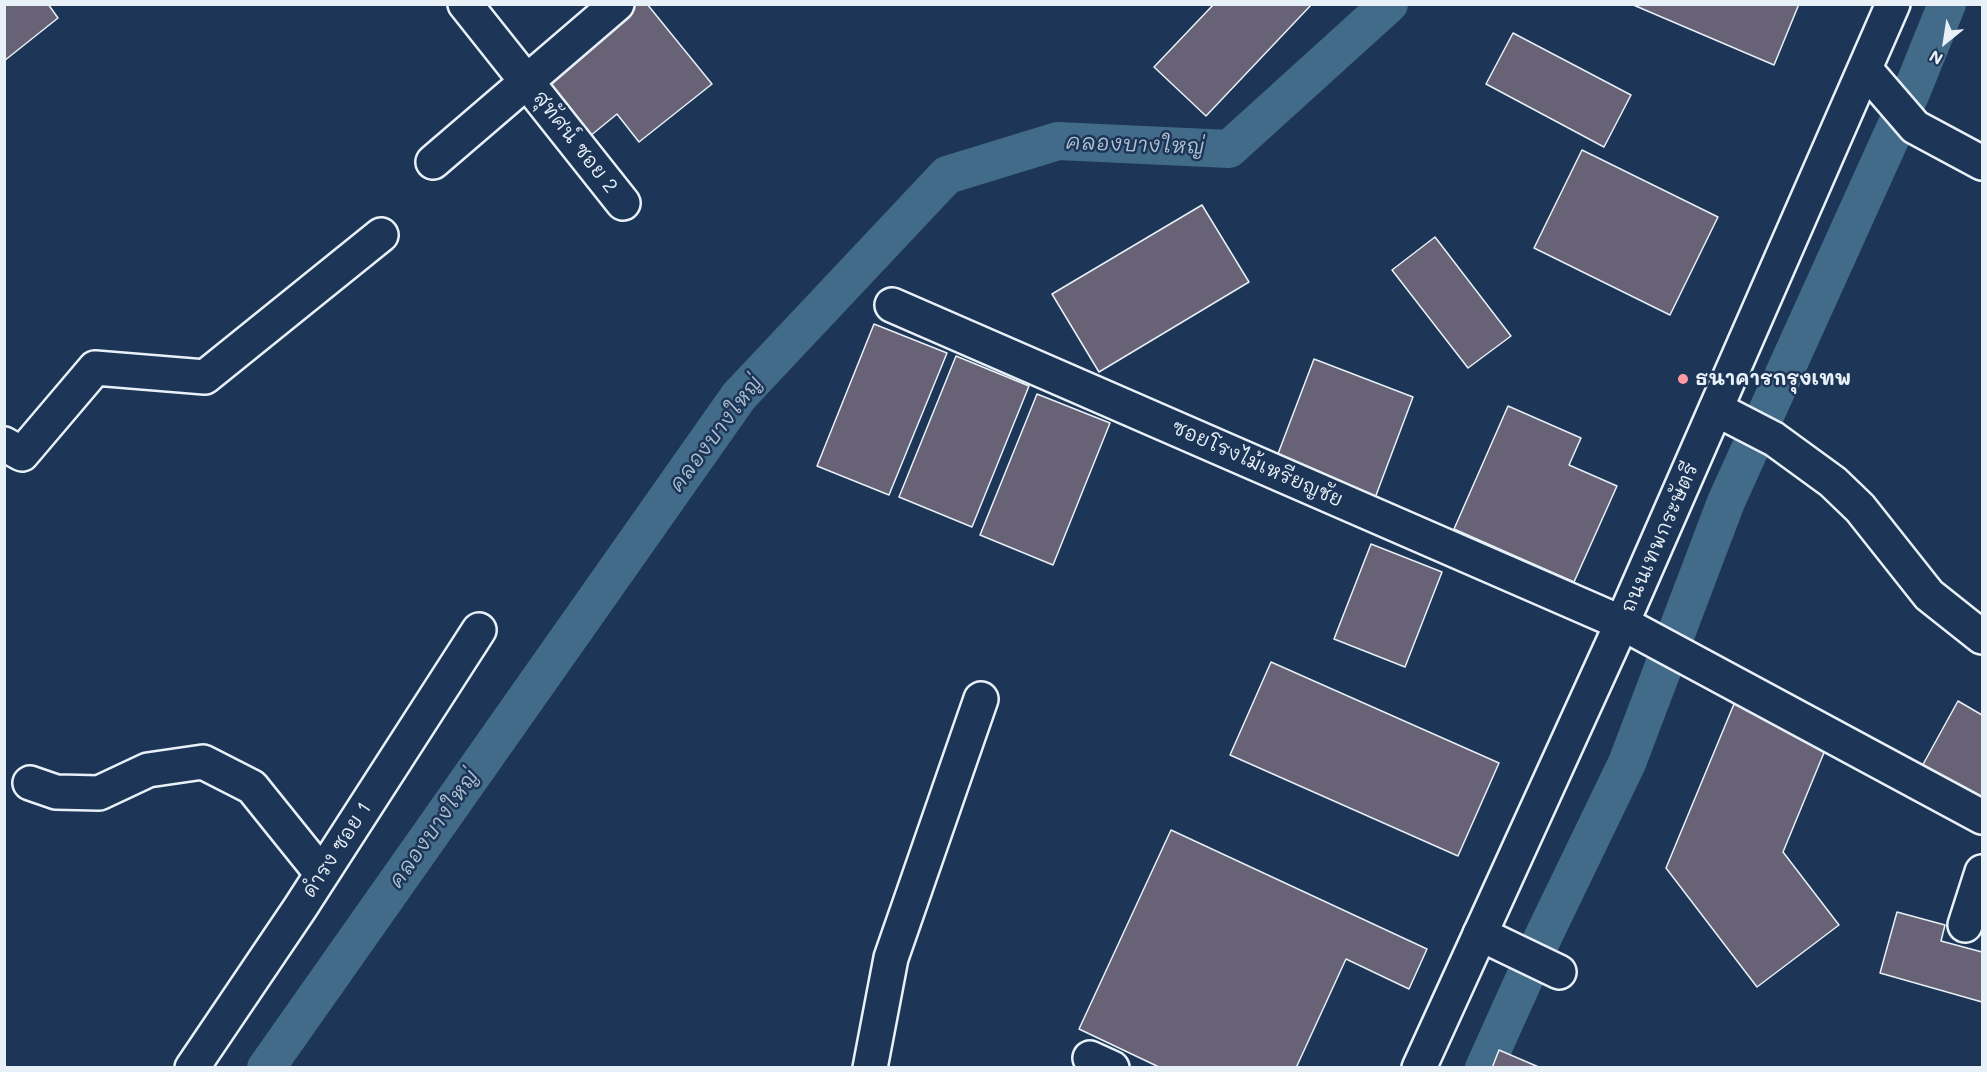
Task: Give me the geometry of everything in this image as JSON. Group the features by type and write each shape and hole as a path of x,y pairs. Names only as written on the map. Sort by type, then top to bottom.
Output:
{"street":[{"name":"สุทัศน์ ซอย 2","path":"465,4 623,203"},
{"name":"สุทัศน์ ซอย 2","path":"527,82 617,4"},
{"name":"ถนนเทพกระษัตรี","path":"1419,1068 1622,623 1893,4"},
{"path":"1865,69 1915,128 1983,163"},
{"path":"433,162 527,82"},
{"path":"4,444 22,454 95,368 205,377 381,235"},
{"name":"ซอยโรงไม้เหรียญชัย","path":"892,305 1622,623 1983,817"},
{"path":"1716,409 1761,432 1833,482 1860,508 1929,595 1983,637"},
{"name":"ดำรง ซอย 1","path":"192,1068 322,874 479,630"},
{"path":"870,1068 891,958 981,699"},
{"path":"30,783 56,792 99,793 148,770 202,762 252,787 322,874"},
{"path":"1965,925 1983,872"},
{"path":"1480,934 1541,963"}],"building":[{"path":"4,4 48,4 58,18 4,61"},
{"path":"629,4 647,4 712,84 639,142 617,114 584,141 535,80"},
{"path":"1214,4 1312,4 1206,116 1154,67"},
{"path":"1631,4 1799,4 1774,65"},
{"path":"1513,33 1631,95 1604,147 1486,84"},
{"path":"1582,150 1718,217 1670,315 1534,248"},
{"path":"1202,205 1249,282 1099,372 1052,294"},
{"path":"1435,237 1511,336 1468,368 1392,270"},
{"path":"874,324 947,353 889,495 817,466"},
{"path":"956,356 1029,386 972,527 899,497"},
{"path":"1314,359 1413,397 1375,498 1276,459"},
{"path":"1037,394 1110,423 1053,565 980,535"},
{"path":"1508,406 1581,438 1569,465 1617,486 1574,582 1454,529"},
{"path":"1371,544 1442,572 1405,667 1334,639"},
{"path":"1271,662 1499,763 1458,856 1230,755"},
{"path":"1958,701 1982,715 1982,803 1921,768"},
{"path":"1734,704 1828,743 1783,852 1839,925 1757,987 1666,868"},
{"path":"1171,830 1427,949 1409,989 1346,959 1296,1068 1161,1068 1079,1029"},
{"path":"1897,912 1945,925 1941,941 1982,952 1982,1002 1880,973"},
{"path":"1499,1050 1541,1068 1492,1068"}],"waterway":[{"name":"คลองบางใหญ่","path":"266,1068 739,396 947,175 1058,141 1229,149 1389,4"},
{"path":"1484,1068 1544,935 1627,763 1726,502 1911,93 1947,4"}],"place":[{"name":"ธนาคารกรุงเทพ","path":"1683,379"}]}
